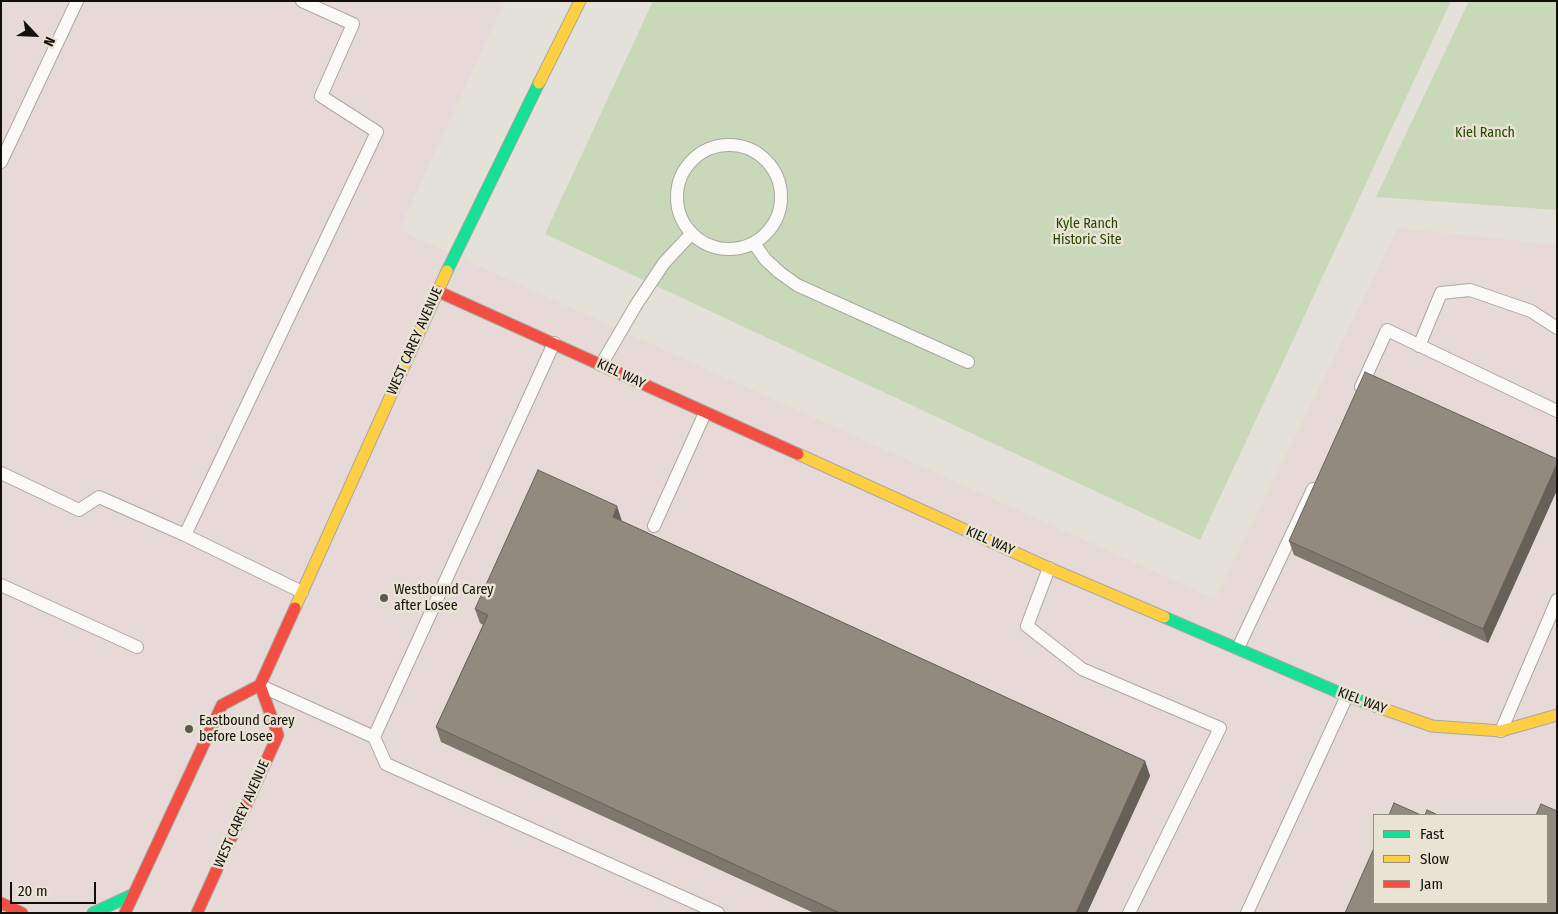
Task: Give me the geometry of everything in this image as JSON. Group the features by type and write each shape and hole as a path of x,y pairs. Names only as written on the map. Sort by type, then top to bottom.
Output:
{"main road":[{"name":"WEST CAREY AVENUE","path":"197,913 278,735 260,686 438,291 580,1"},
{"name":"KIEL WAY","path":"438,291 1049,568 1347,696 1432,726 1501,730 1555,719"},
{"path":"125,913 222,705 260,686"},
{"path":"93,913 134,894"},
{"path":"1,902 22,913"}],"lane":[{"path":"1,162 77,1"},
{"path":"186,535 377,132 321,96 353,24 302,1"},
{"path":"729,144 746,148 762,156 773,169 780,184 781,202 777,218 767,232 754,243 738,249 721,249 705,244 691,234 681,220 676,203 677,185 684,169 696,156 712,147 729,144"},
{"path":"602,365 636,305 664,263 691,234"},
{"path":"754,243 765,259 797,285 968,362"},
{"path":"1419,346 1441,293 1470,290 1531,311 1557,328"},
{"path":"1354,401 1387,330 1557,411"},
{"path":"374,737 554,343"},
{"path":"654,526 705,413"},
{"path":"1,473 79,510 99,497 186,535 302,592"},
{"path":"1238,648 1316,480"},
{"path":"1049,568 1027,626 1082,669 1220,728 1129,913"},
{"path":"1,585 137,647"},
{"path":"1501,730 1557,600"},
{"path":"260,686 374,737 386,764 718,913"},
{"path":"1247,913 1347,696"}],"shaded area":[{"path":"1,1 505,1 399,230 1215,599 1398,228 1557,245 1557,913 1,913"}],"green space":[{"name":"Kyle Ranch Historic Site","path":"653,1 1451,1 1200,540 545,234"},
{"name":"Kiel Ranch","path":"1469,1 1557,1 1557,210 1376,197"}],"building":[{"path":"1365,372 1557,459 1557,464 1483,629 1289,541"},
{"path":"538,470 617,506 613,517 1145,761 1076,913 840,913 436,727 488,615 475,609"},
{"path":"1394,803 1419,814 1389,814"},
{"path":"1541,804 1557,811 1557,913 1345,913 1373,850 1373,904 1548,904 1548,814 1536,814"},
{"path":"1427,810 1436,814 1425,814"}],"traffic: fast":[{"path":"447,271 539,83"},
{"path":"1164,617 1347,696 1375,706"},
{"path":"93,913 134,894"}],"traffic: slow":[{"path":"539,83 580,1"},
{"path":"295,608 447,271"},
{"path":"798,454 1049,568 1164,617"},
{"path":"1375,706 1432,726 1501,731 1557,715"}],"traffic: jam":[{"path":"437,291 798,454"},
{"path":"125,913 222,705 260,685 295,608"},
{"path":"197,913 278,735 260,685"},
{"path":"1,903 22,913"}],"place":[{"name":"Westbound Carey after Losee","path":"384,598"},
{"name":"Eastbound Carey before Losee","path":"189,729"}]}
